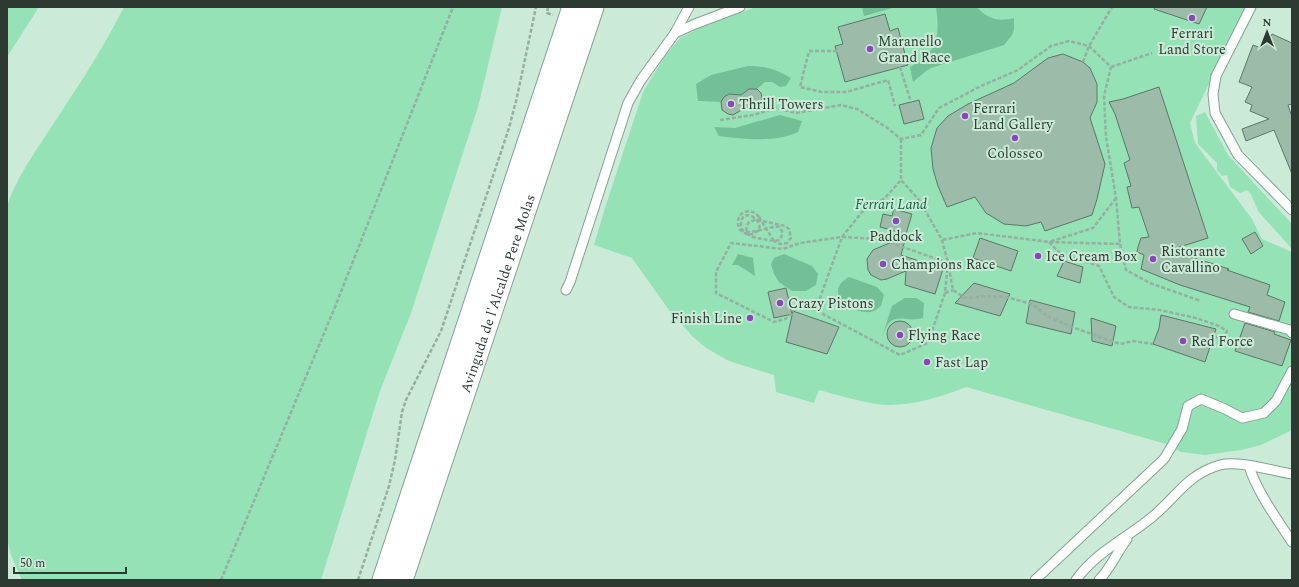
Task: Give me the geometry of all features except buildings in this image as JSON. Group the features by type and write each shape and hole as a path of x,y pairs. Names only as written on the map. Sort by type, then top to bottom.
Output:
{"street":[{"name":"Avinguda de l'Alcalde Pere Molas","path":"383,580 582,10"},
{"name":"Avinguda de l'Alcalde Pere Molas","path":"402,580 582,10"}],"lane":[{"path":"566,290 570,282 628,103 641,80 675,33 689,7"},
{"path":"675,33 740,7"},
{"path":"1251,7 1216,76 1213,94 1216,113 1238,155 1292,210"},
{"path":"1234,314 1290,330 1292,333"},
{"path":"1035,580 1164,459 1182,429 1188,406 1200,399 1242,418 1264,413 1276,401 1292,371"},
{"path":"1076,580 1087,565 1153,516 1184,484 1200,473 1221,464 1231,464 1292,474"},
{"path":"1250,466 1252,474 1271,509 1292,542"},
{"path":"1099,580 1110,567 1114,558 1132,533"}],"path":[{"path":"221,580 335,307 453,7"},
{"path":"358,580 389,486 395,460 402,412 406,400 433,349 441,330 509,128 536,7"},
{"path":"1082,62 1089,46 1112,7"},
{"path":"720,120 753,115 776,108 796,113 841,105 857,109 886,127 901,139 921,135 939,108 981,86 1018,70 1051,46 1069,41 1089,46 1111,67"},
{"path":"837,51 810,51 800,87 822,92 846,92 888,80 895,106"},
{"path":"1111,67 1152,53"},
{"path":"900,67 910,102"},
{"path":"1111,67 1104,96 1106,137 1116,198 1120,244 1126,270 1150,283 1201,301"},
{"path":"901,139 901,180 885,198 862,212 842,238 820,298 793,310 792,314 785,319 774,322 716,293 716,272 731,243 783,249 800,243 842,238 880,239 948,263"},
{"path":"901,180 920,201 942,240 953,290 965,298 991,296 1006,297 1032,304 1047,316 1077,329 1120,344 1133,341 1153,344"},
{"path":"1048,242 1092,228 1116,198"},
{"path":"748,233 742,232 737,224 739,216 743,212 749,211 754,212 758,219 774,241 780,244 787,243 791,238 790,230 785,226 758,219 749,222 746,228 748,233 753,238 774,241 780,240 782,237 782,232 779,228 772,226 757,231 754,233 748,233"},
{"path":"757,231 759,225 758,219"},
{"path":"942,240 977,234 1048,242 1120,244"},
{"path":"1048,242 1061,254 1099,266 1114,297 1129,307 1160,310 1196,318 1219,326 1227,331 1224,337 1214,337"},
{"path":"806,304 900,355 928,343 945,293 948,263"},
{"path":"945,293 953,290"}],"green space":[{"path":"7,7 39,7 7,57"},
{"path":"124,7 502,7 478,107 411,313 380,391 321,580 22,580 11,555 7,539 7,206 15,186 25,168 88,71"},
{"name":"Ferrari Land","path":"756,7 1246,7 1190,123 1195,143 1252,219 1262,239 1292,252 1292,430 1261,445 1241,450 1205,455 1181,452 1166,444 966,387 944,395 898,405 876,404 819,390 814,403 776,392 774,375 729,361 706,348 692,336 669,310 632,258 594,245 643,92 665,56 680,38 700,28"},
{"path":"862,7 896,7 864,16"},
{"path":"936,7 977,7 989,17 1003,20 1014,18 1014,30 1004,45 931,68 913,82 910,67 926,56 932,50 935,43 938,27"},
{"path":"748,66 770,69 791,78 786,86 780,87 772,82 765,82 757,89 749,89 743,94 742,100 729,94 724,97 721,102 698,101 696,84 711,75"},
{"path":"1205,112 1228,155 1292,224 1292,249 1258,211 1251,194 1247,190 1240,193 1230,187 1227,175 1222,176 1217,170 1217,163 1198,144 1196,116"},
{"path":"780,115 802,121 798,132 779,138 749,139 719,136 714,127 735,128"},
{"path":"738,254 753,258 755,276 738,265 732,265"},
{"path":"784,254 812,266 818,274 816,285 806,291 792,291 779,282 774,274 771,264 774,258"},
{"path":"849,277 877,287 884,295 881,306 871,312 863,312 848,306 842,301 838,289 841,283"},
{"path":"905,298 916,298 924,303 923,318 893,320 888,324 882,337 892,306"}],"place":[{"name":"Ferrari Land Store","path":"1192,18"},
{"name":"Maranello Grand Race","path":"870,49"},
{"name":"Thrill Towers","path":"731,104"},
{"name":"Ferrari Land Gallery","path":"965,116"},
{"name":"Colosseo","path":"1015,138"},
{"name":"Paddock","path":"896,221"},
{"name":"Ice Cream Box","path":"1038,256"},
{"name":"Ristorante Cavallino","path":"1153,259"},
{"name":"Champions Race","path":"883,264"},
{"name":"Crazy Pistons","path":"780,303"},
{"name":"Finish Line","path":"750,318"},
{"name":"Flying Race","path":"900,335"},
{"name":"Red Force","path":"1183,341"},
{"name":"Fast Lap","path":"927,362"}]}
